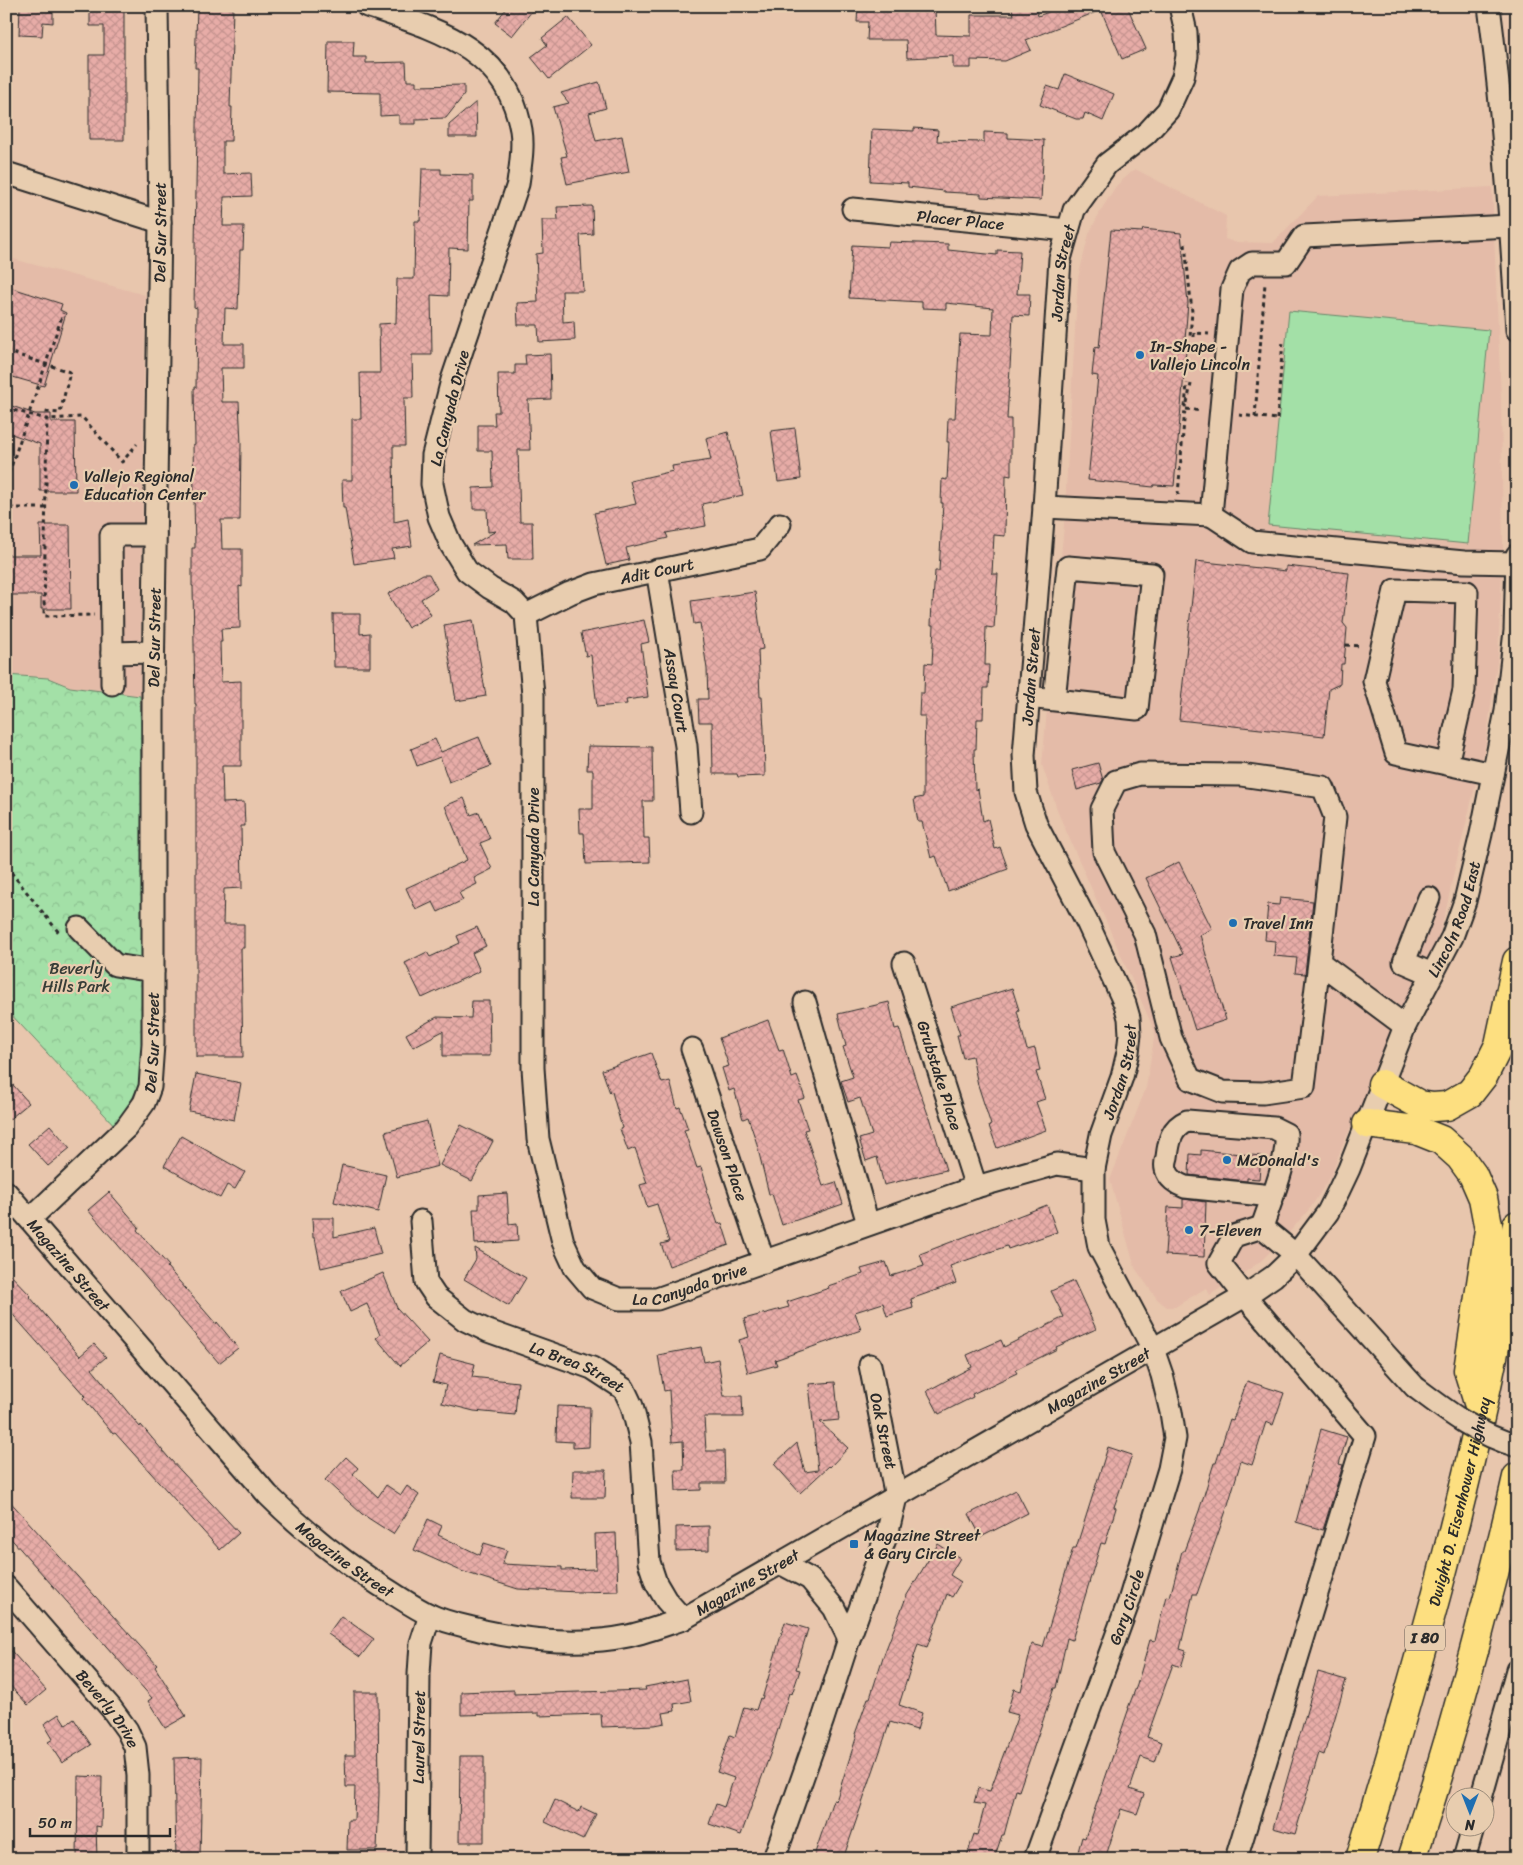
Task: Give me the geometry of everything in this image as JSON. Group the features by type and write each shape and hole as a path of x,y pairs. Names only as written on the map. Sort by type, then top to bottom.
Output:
{"highway":[{"path":"1382,1084 1420,1105 1433,1107 1447,1106 1470,1093 1484,1075 1499,1045 1517,961"},
{"path":"1367,1124 1416,1130 1441,1140 1460,1156 1473,1175 1483,1198 1489,1230 1468,1370 1482,1415"},
{"name":"Dwight D. Eisenhower Highway","path":"1360,1859 1431,1617 1482,1415 1517,1226"},
{"path":"1412,1859 1483,1620 1517,1477"},
{"path":"1483,1620 1517,1563"}],"street":[{"name":"Del Sur Street","path":"30,1219 126,1128 144,1103 150,1087 153,1044 153,652 160,222 157,6"},
{"name":"La Canyada Drive","path":"367,6 430,28 462,43 477,54 493,70 505,87 514,106 521,131 521,159 518,184 452,380 433,455 432,484 439,517 451,545 467,571 490,588 514,602 526,615 533,695 533,1068 538,1139 563,1242 575,1268 592,1288 619,1298 657,1299 976,1187 1057,1164 1094,1169"},
{"name":"Jordan Street","path":"1153,1349 1099,1247 1094,1220 1094,1169 1101,1135 1122,1077 1128,1052 1129,1018 1125,1004 1088,924 1036,824 1026,792 1024,755 1044,507 1060,259 1074,210 1107,164 1146,134 1168,110 1183,77 1187,56 1186,32 1180,6"},
{"path":"1489,6 1498,76 1511,226 1517,330"},
{"path":"6,173 160,222"},
{"name":"Placer Place","path":"854,209 1068,230"},
{"path":"1211,515 1232,289 1240,271 1252,263 1286,263 1304,236 1511,226"},
{"path":"1044,507 1211,515 1252,542 1464,562 1516,563"},
{"name":"Adit Court","path":"526,615 570,593 594,584 760,549 780,524"},
{"path":"112,684 111,535 155,535"},
{"name":"Lincoln Road East","path":"1296,1255 1328,1212 1349,1169 1405,1026 1452,937 1465,901 1506,710 1514,631 1517,554"},
{"path":"1028,697 1054,700 1137,709 1152,574 1068,567 1054,700"},
{"name":"Assay Court","path":"657,570 686,746 691,812"},
{"path":"1447,764 1464,690 1467,592 1395,590 1374,681 1396,753 1493,774"},
{"path":"112,653 153,652"},
{"path":"1140,774 1241,776 1323,787 1335,817 1319,962 1304,1087 1263,1093 1223,1092 1190,1079 1171,1038 1145,934 1104,852 1102,809 1116,781 1140,774"},
{"path":"1429,898 1404,962 1432,974"},
{"path":"79,928 115,965 153,971"},
{"path":"1319,962 1405,1026"},
{"name":"Grubstake Place","path":"904,963 976,1187"},
{"path":"805,1002 868,1224"},
{"name":"Dawson Place","path":"692,1049 764,1262"},
{"path":"1262,1227 1272,1196 1287,1148 1286,1134 1274,1128 1192,1121 1183,1123 1172,1133 1169,1140 1166,1168 1170,1177 1177,1184 1185,1187 1272,1196"},
{"name":"Magazine Street","path":"6,1192 268,1495 297,1524 334,1554 379,1585 430,1615 460,1625 517,1638 554,1641 619,1638 682,1619 1244,1296 1274,1276 1296,1255"},
{"name":"La Brea Street","path":"421,1222 426,1282 436,1297 473,1324 592,1368 624,1389 632,1406 640,1442 649,1562 656,1583 666,1600 682,1619"},
{"path":"1262,1227 1296,1255 1414,1387 1450,1414 1473,1428 1495,1439 1517,1446"},
{"path":"1236,1859 1365,1436 1244,1296 1219,1263 1234,1236 1262,1227"},
{"name":"Gary Circle","path":"1034,1859 1129,1601 1169,1468 1175,1438 1162,1375 1153,1349"},
{"name":"Oak Street","path":"870,1365 896,1496"},
{"path":"774,1859 849,1638 888,1531 896,1496"},
{"path":"780,1563 810,1579 834,1608 849,1638"},
{"name":"Beverly Drive","path":"6,1587 111,1708 127,1730 136,1747 138,1859"},
{"name":"Laurel Street","path":"418,1859 419,1674 421,1643 430,1615"},
{"path":"1485,1788 1508,1737 1517,1670"},
{"path":"1464,1859 1470,1838"}],"path":[{"path":"1185,244 1192,312 1192,336"},
{"path":"1266,263 1255,416 1278,419 1283,340"},
{"path":"46,508 9,508 8,473 62,313"},
{"path":"6,351 70,372 60,414 46,412 44,616 112,615"},
{"path":"1178,500 1189,383"},
{"path":"6,408 46,419 82,418 122,462 157,421"},
{"path":"6,866 62,937 79,928"}],"shaded area":[{"path":"1135,169 1226,216 1225,239 1234,242 1273,243 1318,196 1492,187 1501,398 1503,549 1498,655 1486,742 1446,910 1434,950 1342,1146 1331,1176 1311,1207 1260,1262 1210,1295 1206,1288 1175,1307 1167,1307 1157,1299 1135,1268 1110,1180 1146,1088 1155,1032 1059,815 1042,765 1064,525 1078,278 1089,234 1101,210 1116,186"},
{"name":"Vallejo Regional Education Center","path":"6,257 145,295 140,696 70,687 48,678 6,675"},
{"path":"286,1851 407,1852 407,1859 286,1859"}],"green space":[{"path":"1289,311 1489,330 1468,544 1268,525"},
{"name":"Beverly Hills Park","path":"6,675 48,678 70,687 140,696 147,1070 117,1128 6,1009"}],"building":[{"path":"20,6 53,6 53,23 43,22 42,36 19,35"},
{"path":"90,6 124,6 124,140 89,140 89,55 104,55 104,26 90,26"},
{"path":"508,6 536,6 512,36 495,23"},
{"path":"858,6 935,6 936,35 971,36 971,15 1014,15 1011,6 1035,6 1038,16 1064,6 1127,6 1146,49 1122,59 1101,10 1026,40 1031,50 1005,61 971,60 971,68 953,68 953,56 907,58 906,40 867,40 868,22 857,22"},
{"path":"197,7 233,8 230,107 232,107 231,141 223,141 223,174 251,173 252,196 224,197 223,226 244,226 243,250 240,250 238,309 225,308 224,344 244,344 244,368 221,368 222,402 239,402 241,444 240,520 221,520 222,549 242,549 242,587 239,586 240,628 221,629 222,642 220,642 221,682 241,681 241,766 222,766 223,803 244,802 245,826 241,826 242,888 224,889 223,924 244,924 244,948 241,948 243,1057 196,1057 196,704 192,548 195,548 193,445 195,444 194,388 196,388 197,308 194,307 198,68 195,68"},
{"path":"568,17 591,45 549,79 531,57 547,45 542,38"},
{"path":"328,41 354,41 353,57 366,57 366,63 406,62 407,81 416,81 416,86 464,85 464,95 446,118 416,119 416,124 399,124 399,115 380,116 380,93 327,92"},
{"path":"1065,74 1114,94 1103,121 1085,113 1083,119 1076,119 1040,105 1047,86 1059,90"},
{"path":"599,82 606,108 589,113 596,141 622,136 629,172 567,184 561,157 567,156 553,107 569,103 561,93"},
{"path":"476,102 477,137 449,137 449,125"},
{"path":"914,128 938,130 937,141 984,142 984,132 1008,133 1008,138 1044,140 1041,200 981,197 981,194 944,192 908,187 908,183 870,181 872,129 914,131"},
{"path":"422,169 441,169 441,174 473,175 473,201 469,201 468,249 449,248 448,296 431,295 432,355 412,355 413,398 404,398 405,446 393,446 394,522 408,519 412,546 392,549 394,558 354,564 345,508 343,508 342,480 352,480 352,419 361,419 360,373 380,373 379,324 396,323 397,279 414,279 415,221 420,221"},
{"path":"592,206 593,234 580,235 583,291 562,291 563,322 574,321 575,340 539,342 538,325 518,325 517,303 538,302 536,254 543,253 542,220 558,220 557,207"},
{"name":"In-Shape - Vallejo Lincoln","path":"1143,229 1181,233 1188,303 1185,340 1187,340 1174,486 1154,485 1153,487 1088,480 1098,376 1092,375 1095,347 1099,348 1111,230 1142,232"},
{"path":"889,242 948,244 948,250 997,255 997,250 1020,251 1017,294 1030,294 1029,316 1013,315 1007,419 1011,419 1011,476 1006,475 1005,536 994,535 992,574 998,574 994,628 986,627 985,665 989,665 988,688 984,688 983,719 977,719 976,749 974,749 975,790 978,789 983,821 988,819 995,849 1000,847 1008,869 948,891 936,856 931,858 922,822 918,822 914,799 923,797 925,716 919,716 920,693 924,693 925,663 932,664 934,625 931,625 932,601 935,571 939,571 943,503 941,503 942,479 947,480 948,418 955,418 960,334 992,335 993,308 946,303 946,309 922,308 922,302 849,298 852,245 888,247"},
{"path":"6,286 62,304 60,310 66,313 44,386 6,375"},
{"path":"550,354 551,399 528,400 530,450 518,450 520,522 532,522 533,559 508,559 507,544 472,545 496,531 488,532 487,509 473,509 473,488 493,487 492,451 478,451 478,425 495,425 494,412 499,412 498,374 515,374 515,365 526,365 525,355"},
{"path":"6,404 35,414 51,414 51,422 75,422 76,491 40,491 40,444 6,432"},
{"path":"795,428 801,479 778,482 771,431"},
{"path":"728,432 743,495 702,504 706,526 666,533 668,538 626,548 629,560 606,565 594,513 636,504 630,481 673,471 672,466 711,460 706,438"},
{"path":"40,525 70,525 71,609 41,609 41,595 6,595 6,555 41,555"},
{"path":"1196,561 1286,571 1286,566 1349,573 1343,623 1347,628 1344,664 1341,664 1340,684 1329,689 1324,736 1179,720"},
{"path":"423,574 429,574 437,589 421,599 431,615 408,628 388,594"},
{"path":"755,592 763,649 758,650 760,697 762,697 764,729 765,776 738,777 737,774 713,774 712,722 699,722 698,699 708,699 707,669 700,623 694,624 691,601"},
{"path":"333,614 360,614 360,634 370,633 370,667 334,667"},
{"path":"473,620 486,696 456,701 444,625"},
{"path":"644,620 649,642 641,644 648,697 626,700 627,704 597,707 591,655 586,656 581,633"},
{"path":"479,737 491,766 449,782 440,757 417,766 411,749 435,739 441,752"},
{"path":"588,746 652,747 653,801 643,801 644,838 649,838 650,862 586,864 584,833 580,833 579,809 593,809 593,770 587,770"},
{"path":"1098,763 1103,780 1101,783 1077,790 1072,770"},
{"path":"464,798 471,815 479,812 490,839 480,843 492,869 474,878 477,884 459,893 463,900 438,912 433,902 416,910 406,888 467,860 445,806"},
{"path":"1179,862 1212,929 1200,935 1226,1020 1195,1030 1172,957 1183,954 1146,878"},
{"path":"1280,898 1313,901 1305,974 1295,973 1297,958 1274,956 1275,941 1265,940 1268,904 1279,905"},
{"path":"477,927 486,946 472,953 480,971 422,998 405,963 427,952 430,957 460,943 457,936"},
{"path":"1012,988 1019,1010 1017,1011 1027,1050 1035,1048 1040,1071 1036,1072 1045,1099 1036,1102 1046,1130 997,1148 989,1126 991,1125 978,1085 972,1056 963,1058 957,1035 960,1035 951,1007"},
{"path":"472,1001 489,1001 490,1056 443,1056 443,1031 413,1047 406,1034 437,1017 471,1018"},
{"path":"889,1002 895,1029 899,1028 946,1170 884,1185 877,1157 866,1161 859,1139 872,1135 860,1098 848,1102 841,1081 853,1077 843,1047 846,1046 838,1014"},
{"path":"768,1020 779,1050 783,1049 792,1078 797,1076 805,1098 798,1100 808,1129 804,1130 823,1186 836,1182 843,1204 782,1225 772,1194 769,1194 748,1117 743,1119 734,1089 729,1091 722,1068 729,1066 719,1038"},
{"path":"651,1053 662,1083 670,1081 677,1108 680,1107 688,1129 684,1130 697,1168 701,1167 708,1189 706,1190 718,1224 722,1223 729,1245 669,1266 661,1244 669,1242 657,1204 647,1207 640,1185 647,1183 635,1148 628,1151 620,1129 622,1128 612,1092 610,1093 602,1070"},
{"path":"196,1074 241,1083 234,1120 189,1111"},
{"path":"6,1077 29,1103 6,1122"},
{"path":"427,1121 438,1166 397,1177 385,1132"},
{"path":"50,1125 70,1148 48,1166 28,1144"},
{"path":"461,1125 493,1141 472,1181 440,1165"},
{"path":"181,1136 245,1172 235,1189 227,1185 220,1198 164,1166"},
{"path":"1201,1150 1261,1156 1259,1179 1247,1178 1247,1181 1189,1175 1190,1154 1201,1155"},
{"path":"342,1165 386,1175 378,1212 334,1202"},
{"path":"109,1192 139,1227 137,1230 169,1266 167,1267 238,1348 219,1363 88,1210"},
{"path":"507,1193 509,1224 517,1223 518,1241 475,1244 473,1209 479,1209 479,1195"},
{"path":"1183,1199 1206,1202 1204,1257 1165,1255 1168,1207 1183,1208"},
{"path":"1047,1205 1057,1232 1008,1249 1007,1246 950,1266 956,1283 911,1299 913,1308 887,1316 883,1303 855,1312 861,1330 775,1360 777,1365 748,1373 739,1340 749,1337 744,1319 789,1307 787,1302 863,1274 861,1269 886,1262 891,1276 924,1266 920,1254"},
{"path":"312,1218 334,1218 334,1237 374,1228 381,1254 321,1268 315,1238 313,1238"},
{"path":"475,1248 526,1278 509,1306 464,1279 476,1259"},
{"path":"6,1270 31,1296 80,1356 94,1344 106,1357 92,1369 140,1427 141,1425 168,1457 239,1533 220,1550 115,1433 113,1434 83,1398 85,1396 6,1307"},
{"path":"383,1273 397,1308 428,1342 400,1366 376,1338 380,1335 367,1304 350,1312 341,1291"},
{"path":"1074,1281 1096,1329 1056,1347 1057,1349 1015,1370 1017,1373 972,1394 973,1397 939,1414 927,1391 972,1367 967,1355 1001,1340 1004,1347 1064,1317 1051,1291"},
{"path":"701,1347 704,1362 718,1359 724,1396 742,1396 743,1417 704,1417 706,1451 724,1451 725,1483 701,1483 701,1490 676,1491 675,1470 684,1470 683,1441 672,1442 669,1390 664,1391 658,1355"},
{"path":"440,1355 475,1364 472,1377 518,1382 515,1415 474,1411 442,1403 446,1385 433,1382"},
{"path":"1247,1381 1284,1393 1273,1425 1266,1422 1252,1465 1241,1461 1197,1594 1193,1594 1180,1649 1186,1651 1181,1667 1173,1664 1147,1737 1162,1742 1155,1762 1141,1757 1130,1789 1144,1794 1137,1814 1121,1809 1105,1859 1076,1859 1082,1837 1085,1838 1137,1685 1150,1640 1155,1641 1166,1596 1170,1597 1182,1551 1184,1551 1199,1511 1230,1419 1233,1420"},
{"path":"835,1382 839,1420 820,1422 848,1448 830,1467 800,1493 774,1464 797,1443 805,1472 818,1470 809,1384"},
{"path":"557,1406 590,1407 589,1447 573,1448 573,1442 556,1441"},
{"path":"1321,1429 1347,1437 1339,1464 1343,1465 1323,1530 1296,1522"},
{"path":"1108,1447 1132,1455 1114,1507 1116,1508 1105,1544 1101,1543 1072,1640 1067,1638 1056,1688 1054,1688 1019,1791 1016,1790 1004,1835 1002,1835 994,1859 966,1859 974,1834 977,1835 985,1805 974,1803 978,1788 990,1791 1018,1715 1007,1712 1014,1689 1021,1691 1032,1644 1043,1647 1073,1548 1076,1548"},
{"path":"346,1457 358,1468 353,1474 378,1497 386,1485 401,1495 407,1486 419,1495 393,1534 362,1514 325,1480"},
{"path":"573,1470 606,1470 605,1498 572,1498"},
{"path":"1016,1490 1028,1513 981,1537 969,1514"},
{"path":"6,1497 157,1665 155,1667 186,1716 165,1728 148,1701 152,1698 6,1533"},
{"path":"428,1519 442,1526 438,1535 480,1555 484,1543 507,1550 502,1564 562,1567 562,1570 596,1569 595,1534 616,1533 618,1591 578,1592 518,1589 461,1571 414,1550"},
{"path":"709,1526 709,1550 676,1551 676,1527"},
{"path":"938,1544 960,1558 950,1575 961,1582 952,1597 947,1594 927,1647 918,1644 899,1705 922,1713 917,1730 890,1722 843,1859 813,1859 833,1800 836,1801 857,1735 855,1734 907,1595"},
{"path":"341,1616 374,1639 360,1657 328,1634"},
{"path":"785,1622 808,1629 796,1669 800,1670 792,1694 789,1693 772,1749 741,1835 709,1824 716,1804 724,1807 734,1778 717,1772 730,1735 735,1737 744,1707 756,1710 760,1698 762,1699"},
{"path":"6,1645 46,1690 28,1705 6,1681"},
{"path":"1318,1672 1346,1680 1324,1755 1319,1753 1295,1834 1273,1828"},
{"path":"687,1679 691,1701 674,1704 675,1711 663,1713 665,1723 655,1725 602,1727 601,1714 539,1716 539,1713 461,1715 461,1692 514,1690 514,1694 646,1690 645,1687"},
{"path":"354,1692 378,1692 379,1793 377,1850 347,1850 348,1820 354,1820 355,1787 346,1787 345,1755 355,1755"},
{"path":"59,1714 66,1725 74,1719 91,1745 62,1763 48,1742 53,1739 44,1724"},
{"path":"460,1756 484,1756 484,1842 459,1842"},
{"path":"202,1757 200,1859 176,1859 174,1758"},
{"path":"78,1776 102,1777 101,1827 96,1826 97,1859 77,1859"},
{"path":"555,1800 579,1812 581,1807 596,1814 583,1840 545,1822"}],"place":[{"name":"In-Shape - Vallejo Lincoln","path":"1140,355"},
{"name":"Vallejo Regional Education Center","path":"74,485"},
{"name":"Travel Inn","path":"1233,923"},
{"name":"McDonald's","path":"1227,1160"},
{"name":"7-Eleven","path":"1189,1230"},
{"name":"Magazine Street & Gary Circle","path":"854,1544"}]}
